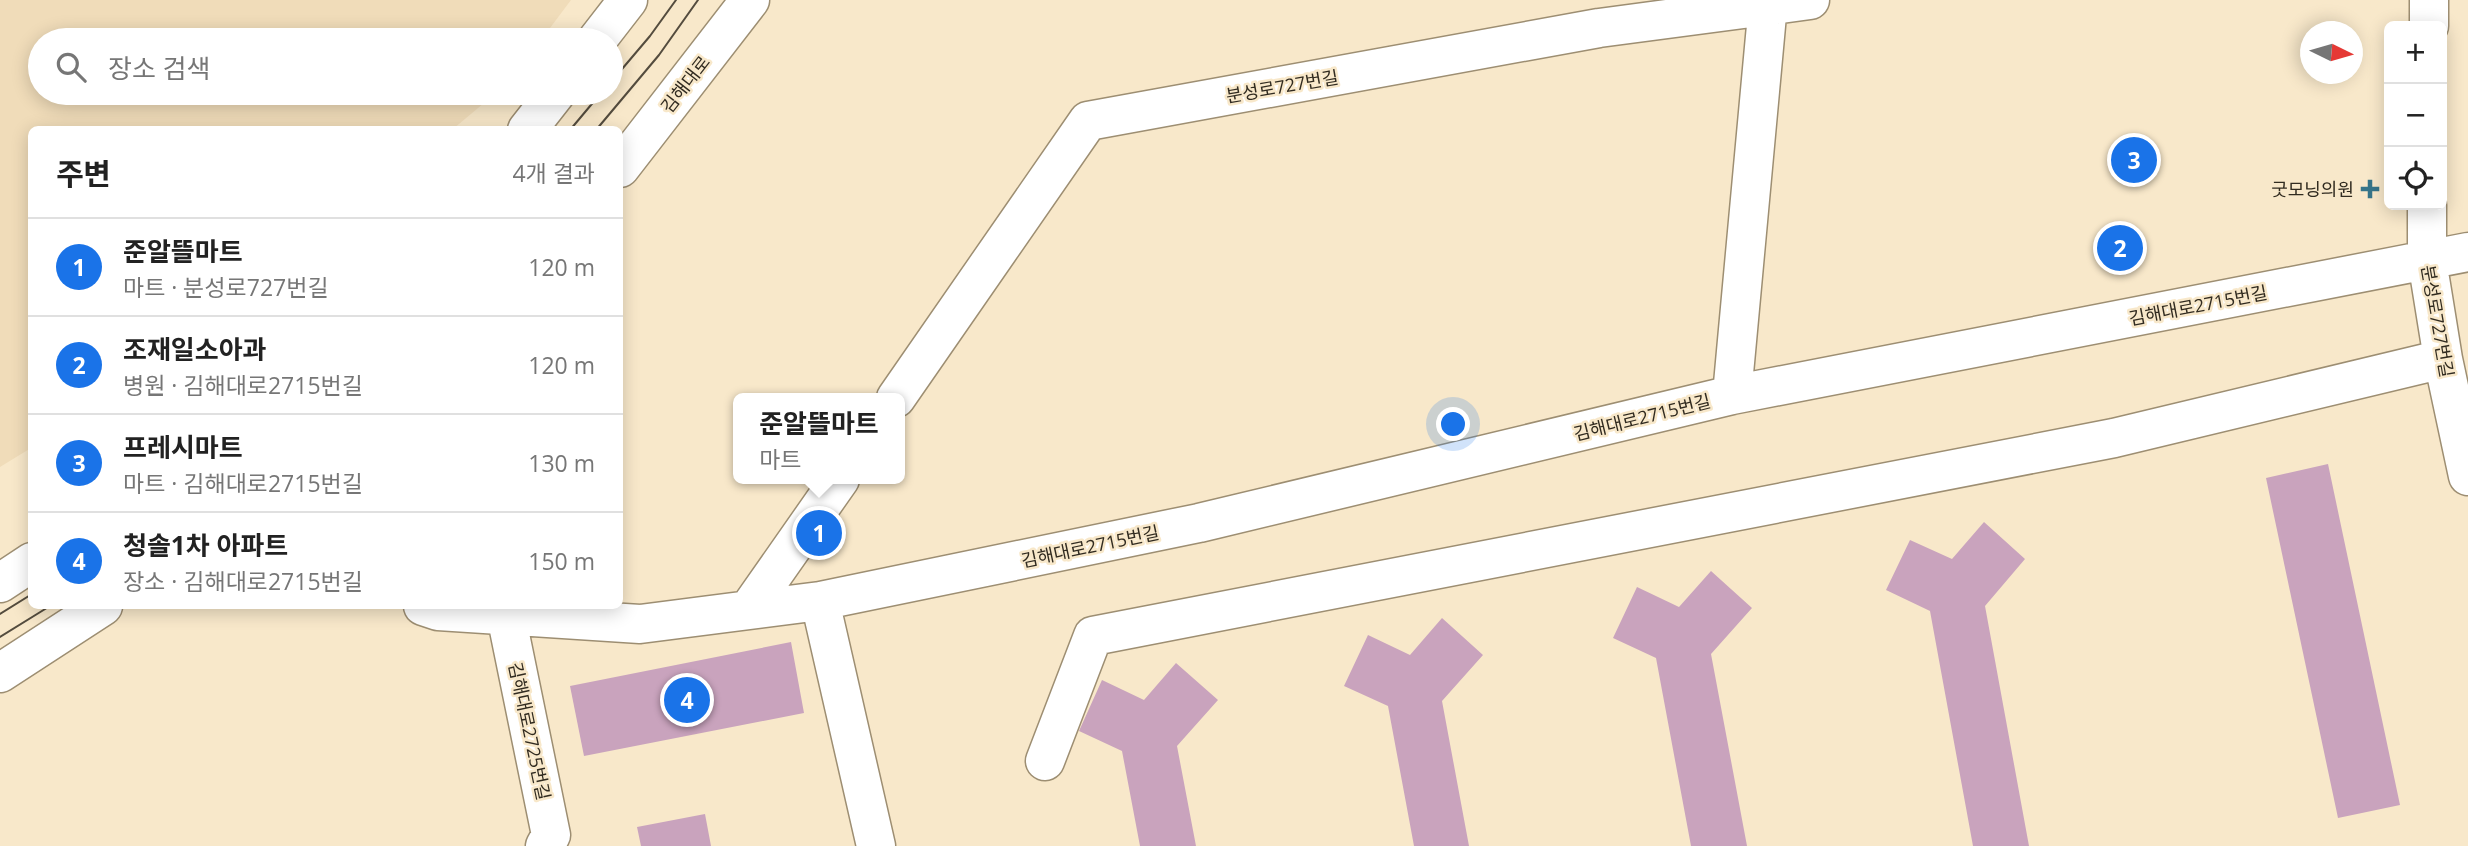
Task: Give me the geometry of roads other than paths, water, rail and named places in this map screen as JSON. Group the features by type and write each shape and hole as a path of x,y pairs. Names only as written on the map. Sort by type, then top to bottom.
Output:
{"street":[{"path":"606,28 628,0"},
{"name":"김해대로","path":"623,164 750,0"},
{"name":"분성로727번길","path":"899,393 1088,121 1599,14 1810,0"},
{"path":"2429,0 2429,21"},
{"path":"1732,395 1768,4"},
{"path":"530,126 547,105"},
{"name":"분성로727번길","path":"2427,210 2427,260 2443,359 2468,476"},
{"name":"김해대로2715번길","path":"432,609 640,624 820,601 1199,523 1732,395 2468,252"},
{"path":"1045,761 1093,636 2114,438 2443,359"},
{"path":"749,609 836,484"},
{"path":"0,583 28,565"},
{"path":"820,601 876,846"},
{"path":"0,673 98,609"},
{"name":"김해대로2725번길","path":"506,615 551,835 544,846"}],"tram line":[{"path":"623,68 676,0"},
{"path":"623,98 659,55 698,0"},
{"path":"573,126 591,105"},
{"path":"599,126 617,105"},
{"path":"0,614 28,596"},
{"path":"0,637 45,609"}],"place":[{"name":"프레시마트","path":"2134,160"},
{"name":"굿모닝의원","path":"2370,189"},
{"name":"조재일소아과","path":"2120,248"},
{"name":"준알뜰마트","path":"819,533"},
{"name":"청솔1차 아파트","path":"687,700"}]}
